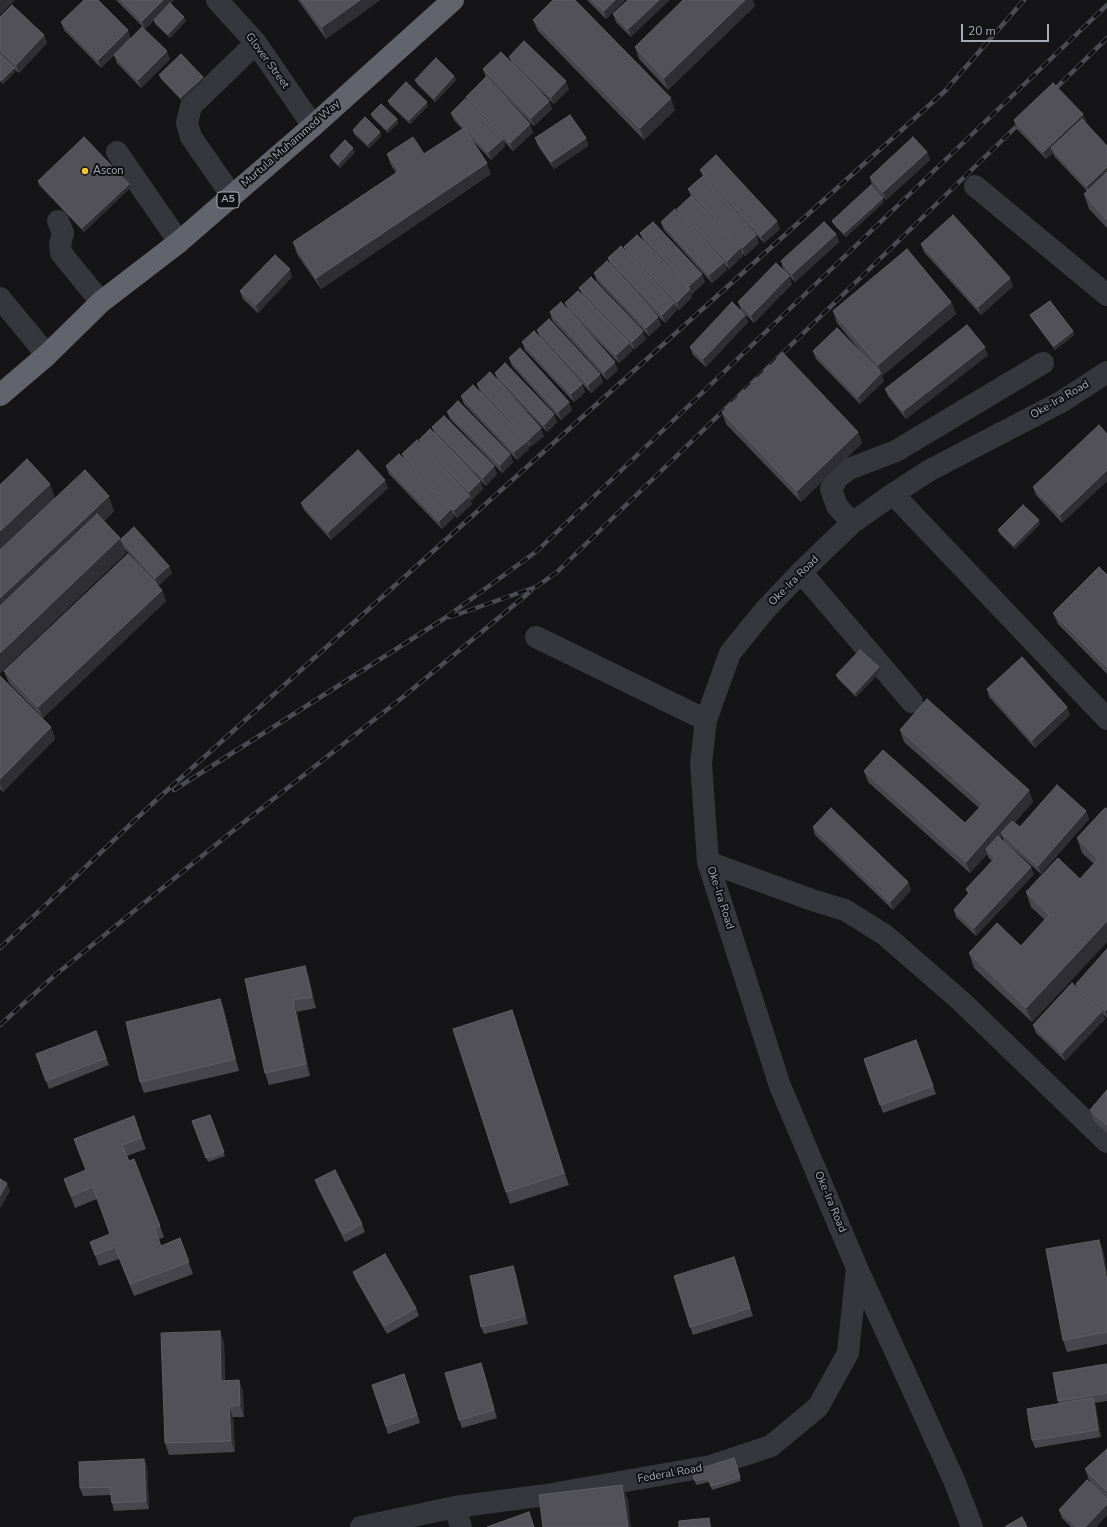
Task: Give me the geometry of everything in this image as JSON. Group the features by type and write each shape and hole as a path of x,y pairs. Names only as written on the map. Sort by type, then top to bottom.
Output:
{"highway":[{"name":"Murtula Muhammed Way","path":"0,395 47,355 101,302 179,242 313,126 453,0"}],"street":[{"name":"Glover Street","path":"226,3 256,43 313,126"},
{"path":"232,196 191,137 187,123 191,106 256,43"},
{"path":"117,152 179,242"},
{"path":"975,186 1107,295"},
{"path":"58,222 63,233 60,244 61,254 101,302"},
{"path":"0,298 47,355"},
{"path":"852,523 837,506 831,489 838,477 849,469 896,451 1043,363"},
{"name":"Oke-Ira Road","path":"972,1527 954,1480 857,1268 780,1086 708,862 701,763 706,720 730,653 765,610 801,572 852,523 930,470 1061,402 1107,372"},
{"path":"893,494 1107,719"},
{"path":"801,572 912,702"},
{"path":"536,637 706,720"},
{"path":"708,862 815,901 845,910 885,935 962,1002 1107,1142"},
{"name":"Federal Road","path":"361,1527 458,1517 546,1495 712,1466 771,1446 818,1407 848,1353 857,1268"}],"building":[{"path":"84,0 98,0 128,30 98,60 61,22"},
{"path":"121,0 163,0 142,21"},
{"path":"302,0 360,0 322,27"},
{"path":"553,0 575,0 671,98 640,128 533,20"},
{"path":"592,0 615,0 604,11"},
{"path":"628,0 659,0 628,29 613,14"},
{"path":"683,0 745,0 664,78 635,47"},
{"path":"170,3 184,17 168,34 154,20"},
{"path":"12,5 44,35 16,65 0,50 0,17"},
{"path":"142,27 167,51 138,80 114,55"},
{"path":"524,41 566,81 551,97 509,57"},
{"path":"501,52 549,101 531,118 483,69"},
{"path":"181,54 203,77 181,97 159,75"},
{"path":"0,55 14,68 2,80 0,79"},
{"path":"436,58 454,76 434,98 415,80"},
{"path":"486,77 530,124 510,143 466,97"},
{"path":"406,82 427,102 409,120 388,101"},
{"path":"1053,83 1083,114 1043,152 1014,120"},
{"path":"465,99 503,139 488,152 451,113"},
{"path":"381,104 397,119 387,129 371,114"},
{"path":"570,115 586,138 551,162 535,138"},
{"path":"365,117 380,132 368,144 353,130"},
{"path":"1082,119 1107,146 1107,167 1087,186 1051,148"},
{"path":"464,128 487,163 316,278 293,242 399,171 387,154 413,137 424,154"},
{"path":"84,137 129,184 82,228 38,181"},
{"path":"913,137 927,152 883,192 870,177"},
{"path":"345,140 353,148 338,164 330,156"},
{"path":"716,155 777,221 761,236 700,170"},
{"path":"1107,172 1107,220 1084,194"},
{"path":"703,176 756,235 742,248 688,189"},
{"path":"871,185 883,198 844,233 832,221"},
{"path":"691,196 740,248 727,261 677,209"},
{"path":"675,209 724,262 709,275 661,222"},
{"path":"953,215 1010,278 978,307 921,244"},
{"path":"653,222 702,274 689,286 640,233"},
{"path":"824,222 836,234 792,274 781,261"},
{"path":"637,235 690,289 677,302 624,247"},
{"path":"621,246 674,303 662,315 608,258"},
{"path":"907,249 951,302 878,365 833,311"},
{"path":"275,255 290,269 256,305 240,291"},
{"path":"607,261 658,317 646,328 594,273"},
{"path":"776,263 789,276 751,315 738,302"},
{"path":"591,277 643,331 632,342 579,288"},
{"path":"578,291 629,343 616,355 565,303"},
{"path":"1050,301 1073,331 1054,346 1030,315"},
{"path":"561,302 615,362 604,372 550,312"},
{"path":"732,302 745,315 703,359 690,347"},
{"path":"549,319 600,374 588,385 537,330"},
{"path":"967,325 985,347 903,411 885,389"},
{"path":"837,328 881,373 858,397 813,351"},
{"path":"534,331 582,384 571,394 522,342"},
{"path":"520,348 569,402 558,412 509,358"},
{"path":"783,353 858,432 797,491 722,412"},
{"path":"505,363 554,414 544,425 495,373"},
{"path":"490,372 541,428 528,440 477,384"},
{"path":"473,385 527,441 514,452 461,396"},
{"path":"458,401 510,454 500,465 447,412"},
{"path":"444,416 494,466 483,478 432,427"},
{"path":"1099,425 1107,434 1107,470 1060,515 1033,487"},
{"path":"430,429 480,481 469,492 419,440"},
{"path":"417,440 469,496 454,510 402,454"},
{"path":"358,450 385,480 328,532 301,503"},
{"path":"399,454 451,509 439,521 386,466"},
{"path":"27,459 50,484 0,531 0,485"},
{"path":"85,470 109,496 0,598 0,550"},
{"path":"1023,505 1039,520 1014,545 998,530"},
{"path":"97,514 120,538 0,653 0,606"},
{"path":"134,527 169,566 155,578 121,540"},
{"path":"128,554 162,590 38,707 4,671"},
{"path":"1099,567 1107,575 1107,667 1053,613"},
{"path":"860,650 879,667 855,693 836,675"},
{"path":"1022,657 1067,707 1032,740 987,689"},
{"path":"0,676 51,727 0,779"},
{"path":"927,699 1029,790 966,862 864,771 883,750 965,823 983,804 900,730"},
{"path":"1057,785 1086,811 1038,866 1001,833 1012,821 1020,827"},
{"path":"831,808 908,882 890,902 813,827"},
{"path":"1105,808 1107,809 1107,921 1026,1008 969,953 997,923 1021,946 1049,915 1026,892 1058,858 1080,879 1098,859 1077,838"},
{"path":"998,836 1031,867 974,928 954,910 969,893 966,889 995,858 986,849"},
{"path":"1107,949 1107,1008 1105,1011 1076,984"},
{"path":"305,966 312,997 293,1000 306,1064 265,1073 245,979"},
{"path":"1072,983 1102,1011 1062,1053 1033,1025"},
{"path":"220,999 235,1059 140,1082 126,1022"},
{"path":"512,1010 564,1173 506,1192 453,1029"},
{"path":"96,1031 106,1058 46,1081 36,1054"},
{"path":"916,1040 933,1086 880,1105 864,1059"},
{"path":"1107,1090 1107,1125 1090,1110"},
{"path":"210,1115 224,1152 206,1158 192,1121"},
{"path":"134,1116 141,1138 122,1145 129,1161 134,1159 160,1226 154,1228 161,1246 180,1238 189,1262 130,1284 115,1247 95,1255 90,1242 110,1234 93,1187 71,1196 64,1179 86,1170 74,1139"},
{"path":"335,1170 362,1224 343,1234 315,1180"},
{"path":"0,1179 7,1183 0,1196"},
{"path":"1099,1240 1107,1277 1107,1332 1063,1340 1046,1249"},
{"path":"385,1254 416,1308 384,1326 353,1272"},
{"path":"734,1257 750,1308 690,1327 674,1276"},
{"path":"513,1266 525,1316 481,1327 470,1276"},
{"path":"220,1331 221,1381 239,1380 240,1405 229,1406 231,1441 165,1443 161,1333"},
{"path":"481,1363 494,1410 459,1420 445,1373"},
{"path":"1106,1364 1107,1393 1058,1401 1053,1373"},
{"path":"404,1374 417,1415 386,1426 372,1385"},
{"path":"1093,1398 1098,1430 1032,1440 1027,1409"},
{"path":"1107,1449 1107,1491 1085,1469"},
{"path":"734,1458 740,1477 711,1486 708,1478 695,1481 692,1471"},
{"path":"144,1459 146,1501 112,1503 110,1487 80,1488 79,1462"},
{"path":"1087,1480 1107,1499 1107,1504 1085,1527 1077,1527 1059,1510"},
{"path":"622,1485 628,1527 543,1527 539,1495"},
{"path":"529,1512 534,1527 487,1527"},
{"path":"1022,1517 1027,1527 1006,1527 1006,1526"},
{"path":"709,1518 710,1527 679,1527 679,1521"}],"railway":[{"path":"0,948 153,803 945,91 1024,0"},
{"path":"174,790 445,618 537,551 1107,5"},
{"path":"1050,94 1107,38"},
{"path":"450,617 536,587 557,572 1024,119"},
{"path":"0,1025 54,976 234,830 403,697 531,591"}],"place":[{"name":"Ascon","path":"85,171"}]}
